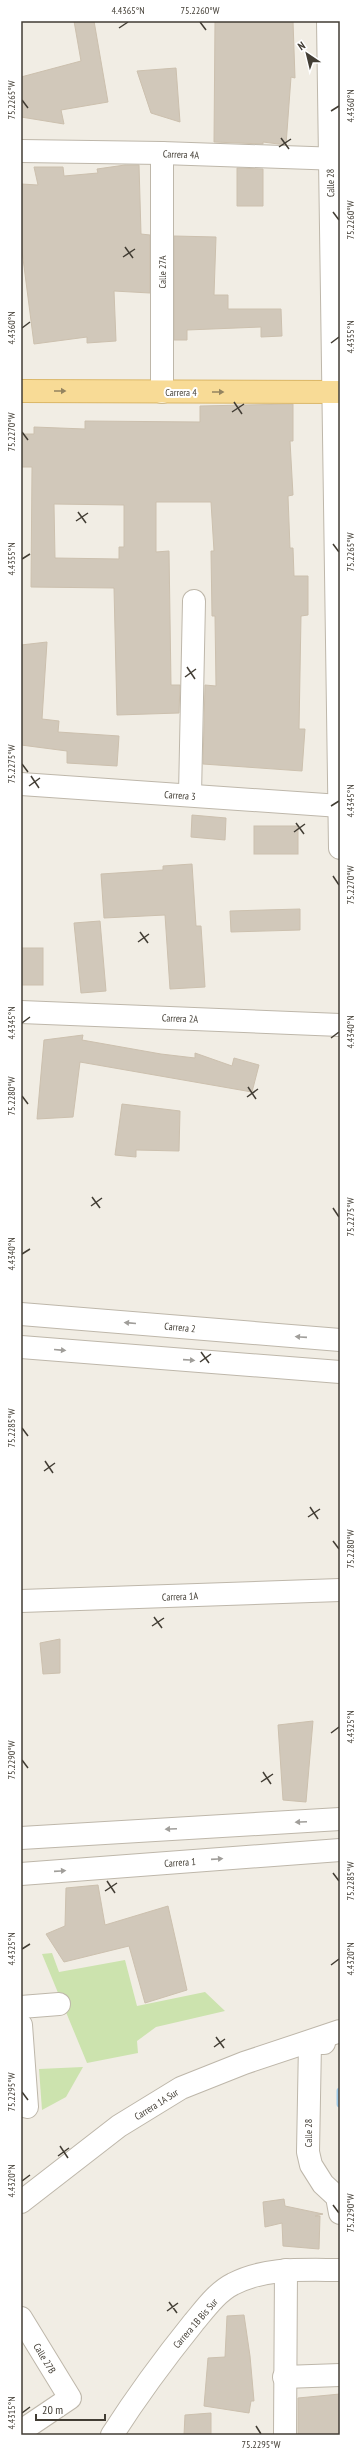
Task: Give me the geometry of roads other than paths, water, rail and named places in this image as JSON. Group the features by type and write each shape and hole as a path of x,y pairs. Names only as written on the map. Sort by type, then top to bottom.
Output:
{"main road":[{"name":"Carrera 4","path":"21,391 337,392"}],"street":[{"name":"Calle 28","path":"328,21 335,159 340,848"},
{"name":"Carrera 4A","path":"21,151 162,153 335,159"},
{"name":"Calle 27A","path":"162,153 162,392"},
{"path":"190,796 194,601"},
{"name":"Carrera 3","path":"21,784 340,806"},
{"name":"Carrera 2A","path":"21,1012 340,1025"},
{"name":"Carrera 2","path":"21,1314 340,1340"},
{"path":"163,1326 163,1358"},
{"path":"21,1347 340,1372"},
{"name":"Carrera 1A","path":"21,1601 340,1590"},
{"path":"21,1838 340,1819"},
{"name":"Carrera 1","path":"21,1874 340,1850"},
{"path":"21,2007 59,2004"},
{"path":"21,2025 27,2107"},
{"name":"Carrera 1A Sur","path":"21,2202 119,2126 181,2088 244,2063 340,2031"},
{"name":"Calle 28","path":"310,2042 308,2152 311,2165 324,2184 338,2198 340,2213"},
{"name":"Carrera 1A Sur","path":"310,2042 340,2043"},
{"path":"285,2435 284,2377 286,2270"},
{"name":"Carrera 1B Bis Sur","path":"112,2435 173,2348 209,2303 232,2284 258,2275 286,2270 340,2270"},
{"name":"Calle 27B","path":"21,2318 70,2398 26,2431"},
{"path":"284,2377 340,2375"}],"waterway":[{"path":"340,2091 340,2104"}]}
